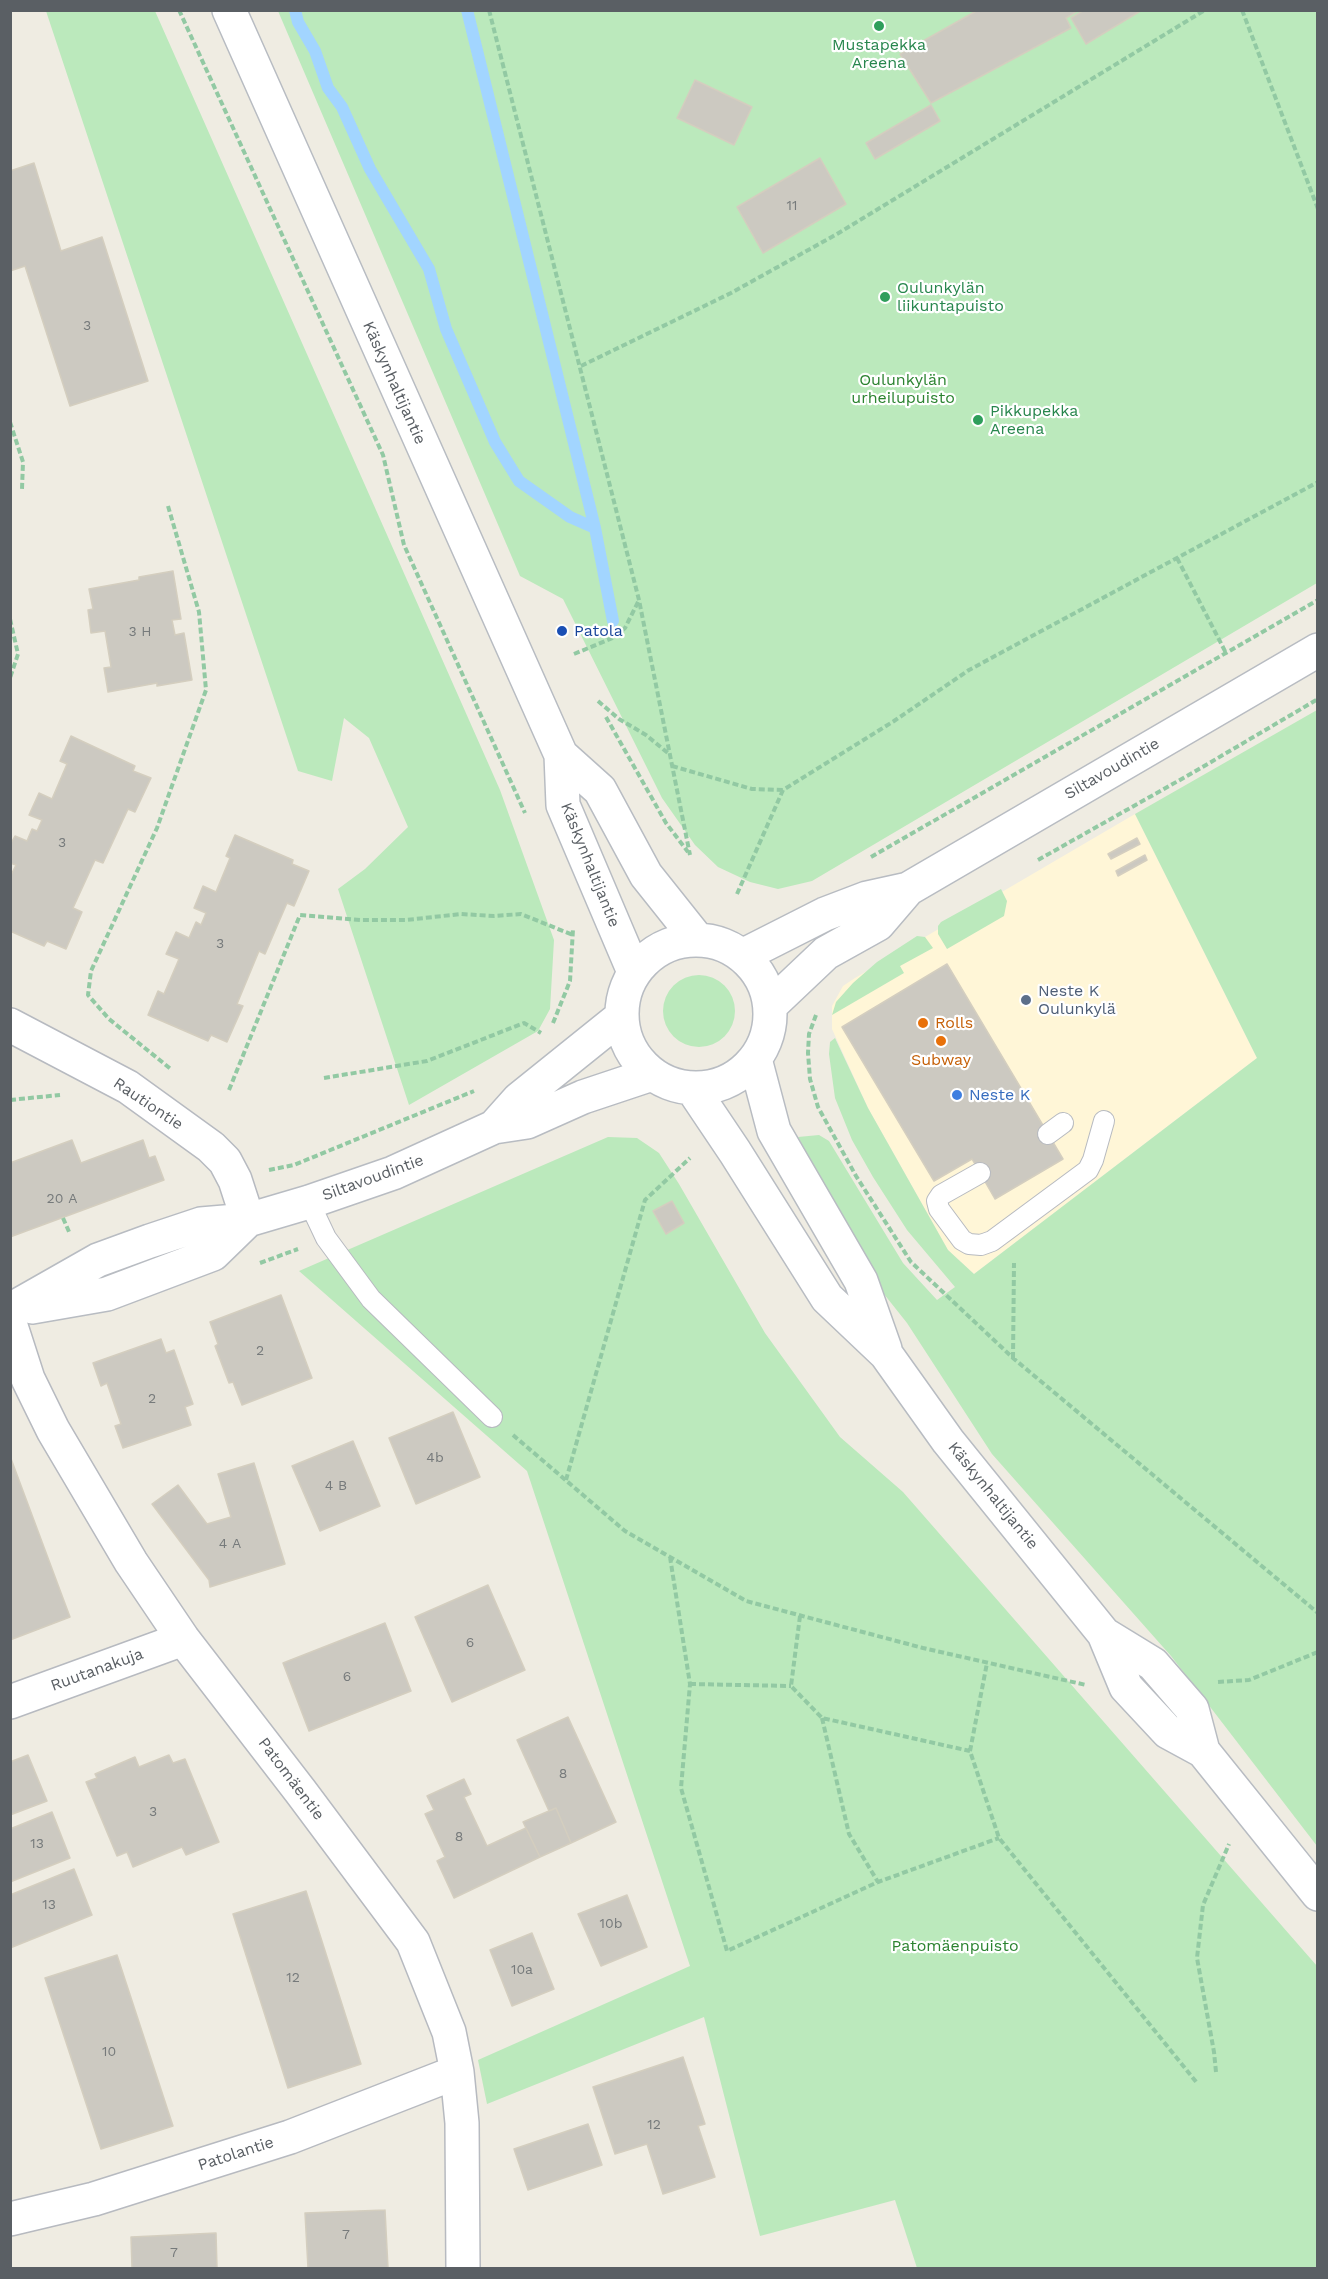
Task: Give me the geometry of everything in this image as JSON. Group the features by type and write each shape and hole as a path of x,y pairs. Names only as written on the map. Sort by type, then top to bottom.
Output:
{"main road":[{"name":"Käskynhaltijantie","path":"229,10 561,755 563,805 634,972"},
{"name":"Siltavoudintie","path":"742,956 825,914 867,898 908,889 1317,650"},
{"name":"Käskynhaltijantie","path":"561,755 600,790 646,875 697,939"},
{"name":"Siltavoudintie","path":"770,1006 826,953 878,924 908,889"},
{"path":"697,939 721,944 742,956 759,975 770,1006 767,1035 755,1059 731,1079 706,1087 692,1088 671,1084 652,1074 635,1058 623,1029 621,1017 624,993 634,972 659,949 683,940 697,939"},
{"name":"Siltavoudintie","path":"494,1127 519,1100 621,1017"},
{"name":"Rautiontie","path":"10,1025 128,1088 211,1147 225,1161 235,1180 248,1220"},
{"name":"Käskynhaltijantie","path":"755,1059 774,1131 861,1281 886,1354"},
{"name":"Siltavoudintie","path":"10,1310 99,1260 150,1241 201,1224 248,1220 309,1202 393,1173 494,1127 527,1122 583,1097 652,1074"},
{"name":"Käskynhaltijantie","path":"692,1088 827,1298 886,1354 948,1441 1104,1634 1126,1687 1168,1732 1203,1751 1317,1894"},
{"name":"Patomäentie","path":"10,1323 28,1379 53,1430 131,1562 183,1639 295,1783 413,1942 449,2032 457,2072 462,2123 463,2268"},
{"name":"Ruutanakuja","path":"10,1702 183,1639"},
{"name":"Patolantie","path":"10,2219 94,2199 290,2137 457,2072"}],"lane":[{"path":"980,1173 936,1201 939,1209 962,1240 969,1244 981,1245 992,1241 1088,1170 1104,1121"},
{"path":"309,1202 326,1239 370,1299 492,1417"}],"path":[{"path":"179,10 383,455 404,545 529,821"},
{"path":"489,10 639,600 690,855 666,823 606,717"},
{"path":"581,366 731,293 837,234 1205,10"},
{"path":"1242,10 1317,209"},
{"path":"10,422 23,462 22,489"},
{"path":"672,766 752,789 783,790 894,721 969,670 1317,482"},
{"path":"168,506 199,612 206,690 157,828 91,971 88,995 109,1019 174,1072"},
{"path":"1177,557 1226,653"},
{"path":"574,654 615,637 625,628 639,600"},
{"path":"864,861 1317,600"},
{"path":"10,619 18,654 10,678"},
{"path":"1096,828 1317,699"},
{"path":"598,701 619,719 646,735 670,754"},
{"path":"737,894 783,790"},
{"path":"229,1090 300,915 361,920 406,920 461,914 494,916 521,914 573,935"},
{"path":"552,1027 570,981 573,926"},
{"path":"819,1007 810,1034 808,1053 810,1078 818,1107 856,1176 911,1262 1013,1358 1317,1613"},
{"path":"324,1078 427,1061 524,1023 548,1037"},
{"path":"235,1180 294,1165 440,1107 478,1089"},
{"path":"566,1480 645,1200 690,1158"},
{"path":"63,1218 73,1242"},
{"path":"1013,1358 1012,1283 1017,1222"},
{"path":"492,1417 625,1531 746,1601 987,1663 1092,1686"},
{"path":"670,1557 690,1684 681,1788 728,1951 878,1882 999,1838"},
{"path":"792,1686 800,1616"},
{"path":"987,1663 970,1751 999,1838 1197,2083"},
{"path":"690,1684 792,1686 822,1718 849,1834 878,1882"},
{"path":"822,1718 970,1751"},
{"path":"1216,2072 1197,1958 1203,1905 1230,1843"}],"shaded area":[{"path":"1135,814 1257,1058 974,1274 948,1250 868,1108 832,1029 832,1006 843,986 855,978"}],"green space":[{"path":"46,11 155,11 500,790 554,940 550,1009 538,1031 409,1105 338,889 365,869 408,827 369,738 344,718 332,781 298,771"},
{"name":"Oulunkylän liikuntapuisto","path":"278,11 1317,11 1317,583 812,881 778,889 750,882 718,867 695,845 662,798 563,599 520,576"},
{"path":"1317,710 1317,1846 1171,1656 992,1454 907,1323 876,1284 798,1137 819,1135 829,1141 903,1263 937,1300 955,1287 907,1230 873,1177 852,1140 835,1098 829,1054 830,1042 835,1038 868,1108 948,1250 974,1274 1257,1058 1135,814"},
{"path":"1001,889 1007,901 1004,916 947,949 938,934 938,926 941,922"},
{"path":"917,936 925,937 933,948 900,966 904,973 832,1015 836,1002 853,983 877,962"},
{"path":"699,975 719,981 729,991 735,1011 729,1031 719,1041 699,1047 679,1041 669,1031 663,1011 669,991 679,981"},
{"name":"Patomäenpuisto","path":"608,1137 637,1138 659,1153 765,1333 840,1437 903,1492 1317,1966 1317,2268 917,2268 895,2200 760,2236 704,2017 487,2104 478,2060 690,1966 527,1471 299,1271"}],"building":[{"path":"978,10 1079,10 1066,18 1071,28 931,103 900,54"},
{"path":"1084,10 1142,10 1086,44 1071,18"},
{"path":"695,80 752,107 734,145 677,118"},
{"path":"931,105 940,121 875,159 866,143"},
{"path":"820,158 846,204 763,253 737,207"},
{"path":"34,163 61,251 102,237 148,381 70,406 25,266 10,271 10,171"},
{"path":"173,571 181,619 172,620 175,635 184,633 192,680 157,686 157,683 108,692 104,668 111,667 105,631 91,633 88,610 93,609 89,589"},
{"path":"71,736 135,766 133,771 151,778 135,812 128,809 103,863 95,860 73,908 82,912 66,949 47,941 44,946 10,931 10,877 16,865 10,863 10,845 15,836 27,841 32,829 37,831 42,820 29,815 39,793 52,799 67,764 60,761"},
{"path":"235,835 293,860 292,864 309,871 294,906 287,903 265,954 259,951 237,1004 243,1006 227,1042 211,1035 208,1041 148,1015 158,991 164,994 179,959 166,954 176,932 189,938 196,922 201,925 206,913 194,908 203,886 216,892 230,858 226,856"},
{"path":"1137,838 1140,844 1111,859 1108,854"},
{"path":"1145,855 1147,860 1118,876 1116,871"},
{"path":"947,964 1063,1159 995,1199 972,1159 934,1181 842,1027"},
{"path":"72,1140 81,1163 143,1140 149,1158 155,1156 164,1180 10,1237 10,1163"},
{"path":"672,1201 684,1223 666,1234 653,1211"},
{"path":"281,1295 312,1378 242,1405 233,1382 229,1383 215,1346 218,1344 210,1322"},
{"path":"161,1339 166,1353 174,1350 193,1404 185,1407 191,1425 123,1448 115,1426 121,1424 107,1383 101,1386 93,1363"},
{"path":"453,1412 480,1477 416,1504 389,1438"},
{"path":"353,1441 380,1506 320,1531 292,1466"},
{"path":"10,1456 70,1617 10,1640"},
{"path":"254,1463 285,1564 210,1587 209,1580 152,1504 178,1485 207,1524 231,1517 218,1474"},
{"path":"488,1585 525,1670 452,1702 415,1617"},
{"path":"385,1623 411,1691 309,1731 283,1663"},
{"path":"568,1717 616,1822 571,1843 556,1808 549,1811 517,1740"},
{"path":"28,1755 47,1801 10,1815 10,1762"},
{"path":"169,1755 173,1763 185,1759 219,1842 186,1855 182,1847 133,1867 127,1852 117,1856 86,1782 97,1778 95,1774 135,1757 139,1767"},
{"path":"464,1779 471,1794 464,1797 487,1846 526,1828 540,1857 454,1898 437,1861 445,1857 425,1814 434,1810 427,1796"},
{"path":"556,1808 571,1843 540,1857 523,1822"},
{"path":"52,1812 70,1858 10,1882 10,1829"},
{"path":"74,1869 92,1915 10,1948 10,1895"},
{"path":"306,1891 361,2064 288,2088 233,1914"},
{"path":"627,1895 647,1947 601,1966 578,1914"},
{"path":"532,1933 554,1989 512,2006 490,1950"},
{"path":"117,1955 173,2126 101,2149 45,1978"},
{"path":"683,2057 705,2124 698,2126 715,2177 663,2194 647,2144 615,2154 593,2087"},
{"path":"588,2124 602,2165 528,2190 514,2149"},
{"path":"385,2210 388,2268 308,2268 305,2213"},
{"path":"216,2233 217,2268 132,2268 131,2237"}],"waterway":[{"path":"295,10 298,22 315,51 328,88 342,107 370,169 429,269 446,329 495,442 519,481 570,517 595,528"},
{"path":"467,10 595,528 613,621"}],"place":[{"name":"Mustapekka Areena","path":"879,26"},
{"name":"Oulunkylän liikuntapuisto","path":"885,297"},
{"name":"Pikkupekka Areena","path":"978,420"},
{"name":"Patola","path":"562,631"},
{"name":"Neste K Oulunkylä","path":"1026,1000"},
{"name":"Rolls","path":"923,1023"},
{"name":"Subway","path":"941,1041"},
{"name":"Neste K","path":"957,1095"}],"park label":[{"name":"Oulunkylän urheilupuisto","path":"903,389"}]}
